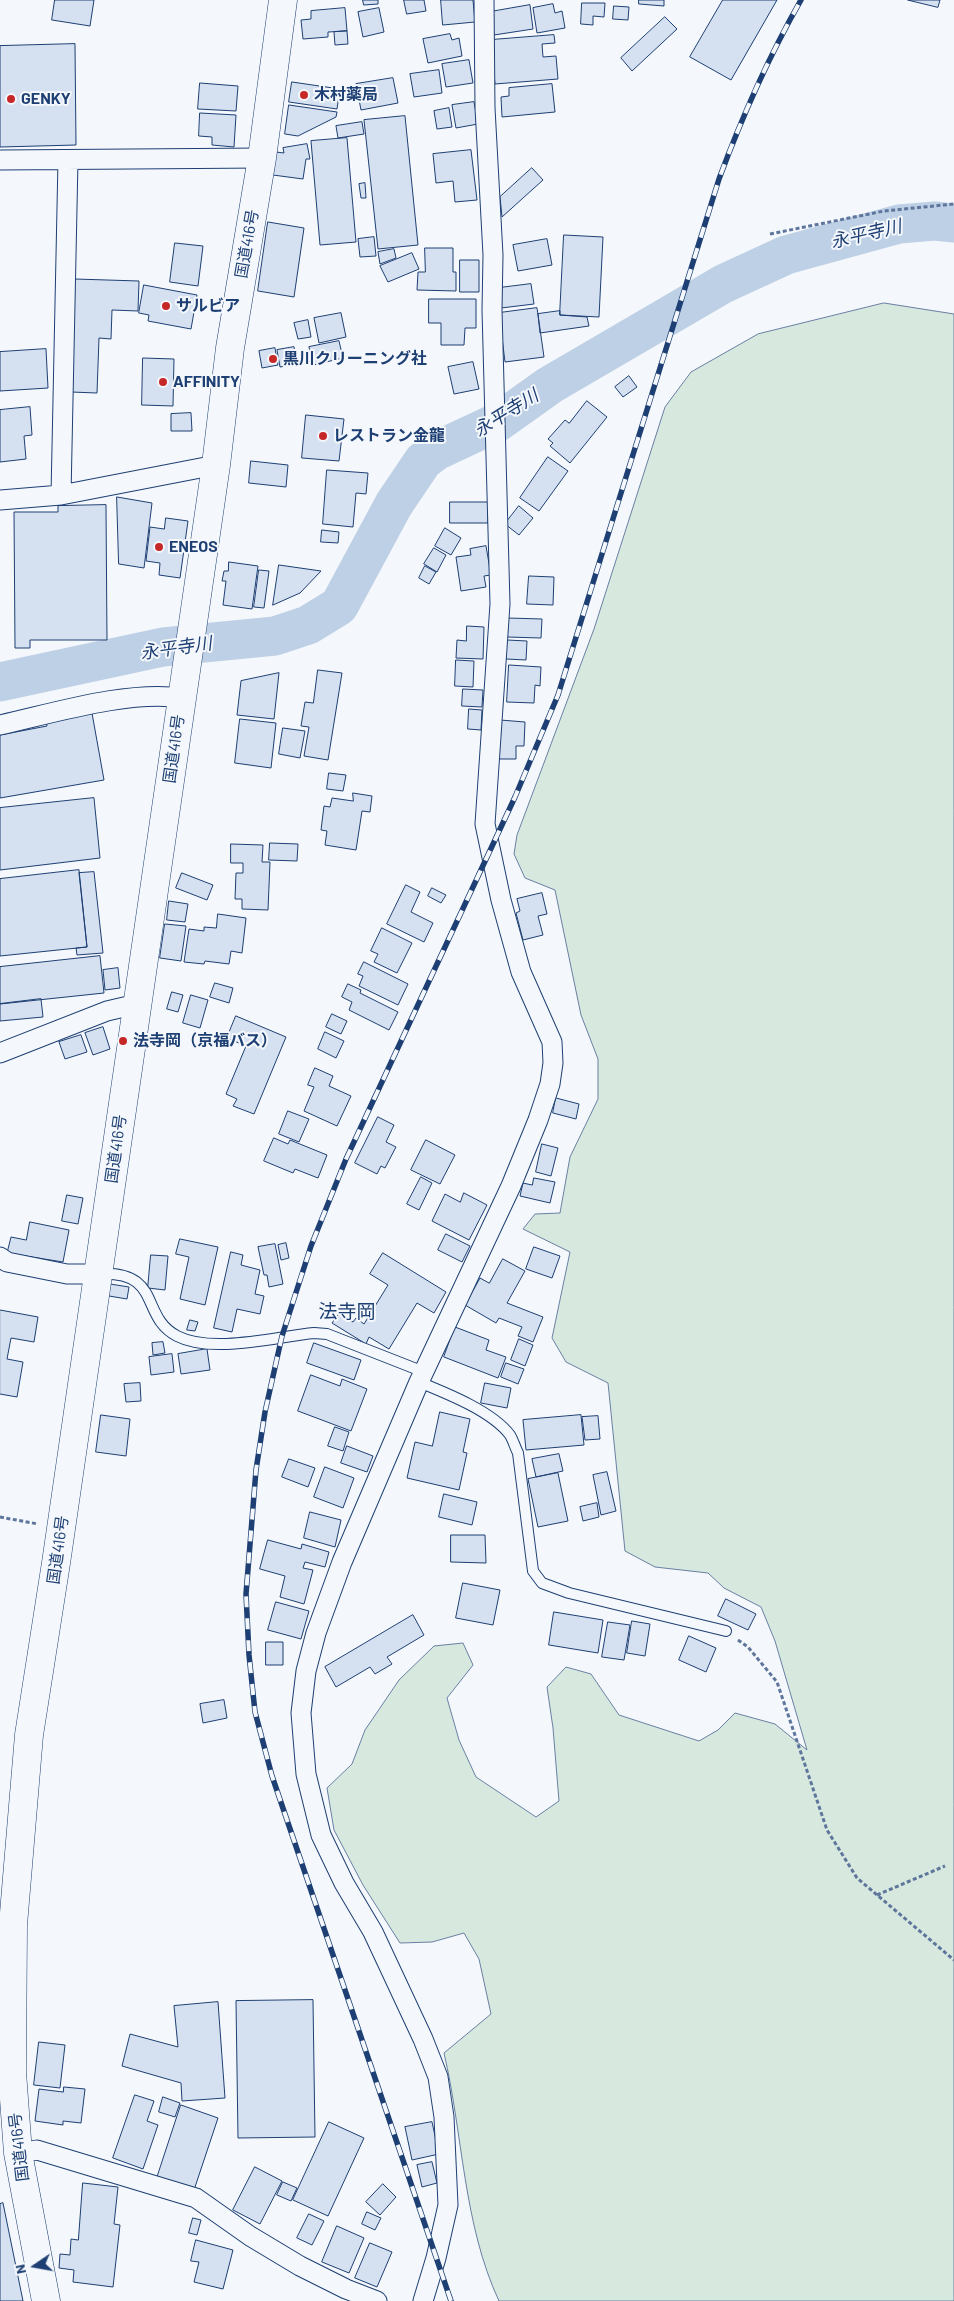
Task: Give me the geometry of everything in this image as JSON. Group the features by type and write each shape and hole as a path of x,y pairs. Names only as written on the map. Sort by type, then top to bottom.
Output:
{"highway":[{"name":"国道416号","path":"46,2301 18,2153 6,2072 17,1852 29,1735 138,1004 216,465 230,348 262,158 282,0"}],"street":[{"path":"423,2301 436,2258 448,2204 444,2117 438,2077 423,2039 373,1932 344,1883 321,1835 306,1774 301,1713 306,1672 316,1633 342,1562 421,1377 511,1186 538,1120 550,1084 553,1063 552,1042 521,972 501,900 485,824 500,604 492,310 493,254 485,108 484,0"},
{"path":"0,160 262,158"},
{"path":"61,495 68,160"},
{"path":"0,500 61,495 216,465"},
{"path":"0,725 92,705 162,695 183,688"},
{"path":"0,1053 107,1010 138,1004"},
{"path":"0,1257 7,1262 67,1274 98,1274"},
{"path":"18,2153 37,2150 196,2198 250,2236 300,2266 346,2289 378,2301"}],"lane":[{"path":"98,1274 118,1273 134,1279 146,1293 160,1320 176,1335 198,1344 238,1342 314,1333 327,1334 421,1377 458,1398 499,1424 510,1436 518,1453 533,1571 542,1583 569,1593 726,1631"}],"path":[{"path":"770,234 874,212 954,204"},
{"path":"0,1517 61,1528"},
{"path":"726,1631 748,1647 777,1682 827,1830 857,1878 954,1960"},
{"path":"877,1895 945,1866"}],"shaded area":[{"path":"884,303 954,314 954,2301 499,2301 487,2272 471,2210 444,2053 491,2014 479,1959 464,1933 432,1942 400,1943 363,1885 334,1830 327,1788 352,1764 365,1730 399,1680 434,1646 463,1643 473,1665 447,1698 459,1740 476,1777 536,1817 559,1801 553,1728 547,1687 566,1667 591,1674 619,1715 699,1741 718,1730 735,1713 775,1724 807,1750 775,1641 761,1607 724,1588 708,1573 655,1567 625,1551 608,1383 566,1362 552,1338 570,1252 523,1229 535,1214 560,1213 570,1157 598,1099 598,1059 581,1015 555,890 525,878 514,854 517,835 594,629 665,407 691,372 758,334"}],"building":[{"path":"55,0 94,0 90,26 52,20"},
{"path":"363,0 378,0 378,4 364,5"},
{"path":"404,0 424,0 426,11 407,14"},
{"path":"441,0 473,0 475,22 443,25"},
{"path":"639,0 664,0 664,6 639,4"},
{"path":"723,0 777,0 731,80 690,57"},
{"path":"908,0 940,0 938,7"},
{"path":"582,3 605,3 604,17 593,16 593,25 581,24"},
{"path":"553,4 555,13 562,11 565,28 537,33 533,8"},
{"path":"530,5 533,29 494,35 490,12"},
{"path":"614,6 629,7 628,20 613,19"},
{"path":"345,8 347,31 328,32 328,37 303,39 301,20 311,19 311,11"},
{"path":"379,8 384,32 363,37 358,12"},
{"path":"665,17 677,29 632,71 621,58"},
{"path":"347,31 348,44 335,45 334,32"},
{"path":"450,34 452,40 459,38 462,56 428,63 423,39"},
{"path":"554,35 555,43 542,44 543,57 556,56 558,79 495,84 491,40"},
{"path":"75,44 76,145 0,147 0,46"},
{"path":"469,60 473,83 446,87 442,64"},
{"path":"439,70 442,93 414,97 410,74"},
{"path":"393,78 398,103 361,110 356,84"},
{"path":"292,82 340,89 337,109 289,102"},
{"path":"200,83 238,86 236,111 198,109"},
{"path":"552,84 555,112 502,117 501,97 509,96 509,88"},
{"path":"474,102 478,124 456,128 452,105"},
{"path":"289,105 337,112 336,117 298,136 285,134"},
{"path":"449,108 452,127 437,129 434,111"},
{"path":"200,113 236,115 234,147 212,145 212,137 199,136"},
{"path":"405,116 418,245 378,249 364,120"},
{"path":"362,122 364,134 338,138 336,126"},
{"path":"347,138 356,242 320,245 311,141"},
{"path":"307,144 310,159 306,159 303,179 273,175 276,152 284,153 283,148"},
{"path":"471,150 477,200 455,202 453,181 436,183 433,154"},
{"path":"532,168 543,180 502,217 500,197"},
{"path":"365,183 366,198 361,198 359,184"},
{"path":"268,222 304,228 294,297 258,291"},
{"path":"564,235 603,237 599,317 560,315"},
{"path":"374,237 376,256 360,257 358,239"},
{"path":"547,239 552,265 518,271 513,245"},
{"path":"175,243 203,246 198,286 170,282"},
{"path":"425,248 453,248 453,272 456,272 456,291 417,290 418,272 425,272"},
{"path":"394,249 396,258 380,264 378,252"},
{"path":"412,253 419,269 388,282 380,266"},
{"path":"460,260 479,260 479,292 460,292"},
{"path":"75,279 139,281 138,311 112,310 111,339 99,338 97,393 71,392"},
{"path":"531,284 534,304 501,308 499,288"},
{"path":"144,285 197,295 191,329 148,321 149,315 139,313"},
{"path":"429,299 476,299 476,328 465,328 464,345 441,345 441,323 429,323"},
{"path":"537,308 544,357 505,362 499,313"},
{"path":"560,311 560,315 587,317 589,326 540,333 538,314"},
{"path":"341,313 346,337 319,343 314,318"},
{"path":"308,320 311,337 298,339 294,323"},
{"path":"339,341 343,358 313,365 309,347"},
{"path":"294,347 297,364 280,367 277,350"},
{"path":"275,348 278,365 262,368 259,351"},
{"path":"46,349 48,388 0,391 0,352"},
{"path":"143,358 174,359 173,406 142,405"},
{"path":"473,362 479,389 454,394 448,367"},
{"path":"629,376 637,387 623,397 615,387"},
{"path":"587,401 607,417 570,463 550,446 553,443 548,439 565,420 569,423"},
{"path":"30,407 32,435 24,436 26,459 0,462 0,410"},
{"path":"191,413 192,431 171,431 171,414"},
{"path":"306,415 344,419 339,461 302,458"},
{"path":"548,457 568,471 539,511 520,498"},
{"path":"251,461 288,465 286,487 249,483"},
{"path":"327,470 368,473 366,494 356,493 353,527 323,524"},
{"path":"117,497 152,503 144,568 119,564"},
{"path":"450,502 488,502 488,523 450,523"},
{"path":"106,505 107,640 30,640 30,648 15,648 14,512 58,512 58,506"},
{"path":"519,506 533,518 519,535 505,524"},
{"path":"166,518 188,521 180,578 159,575 160,563 146,561 150,527 164,529"},
{"path":"445,528 461,538 451,555 435,546"},
{"path":"322,530 339,532 338,543 321,542"},
{"path":"486,546 491,575 484,576 486,587 461,591 456,557 471,555 470,549"},
{"path":"434,548 446,555 437,572 424,564"},
{"path":"229,562 258,566 252,609 223,605 226,581 222,581 224,571 228,571"},
{"path":"279,565 321,571 300,593 273,605"},
{"path":"425,566 436,572 429,584 419,578"},
{"path":"259,570 269,571 264,608 254,607"},
{"path":"529,576 554,577 553,605 527,604"},
{"path":"508,618 542,619 541,638 507,637"},
{"path":"467,626 484,627 483,659 456,658 457,640 466,641"},
{"path":"507,640 527,641 526,660 506,659"},
{"path":"456,660 474,661 473,687 455,686"},
{"path":"509,665 541,667 540,686 535,685 534,703 507,702"},
{"path":"318,670 342,673 328,760 304,756 309,727 301,726 305,702 313,703"},
{"path":"279,673 274,719 237,715 241,681"},
{"path":"463,689 483,690 482,707 462,706"},
{"path":"469,709 482,710 481,730 468,729"},
{"path":"92,713 104,780 0,798 0,735 47,726 46,721"},
{"path":"240,719 276,723 271,768 235,763"},
{"path":"500,720 525,722 524,746 516,746 516,759 498,759"},
{"path":"283,728 305,731 300,758 279,754"},
{"path":"329,773 346,775 343,791 327,789"},
{"path":"353,793 372,796 370,812 362,811 356,850 325,845 327,831 321,830 324,806 330,807 332,798 353,801"},
{"path":"94,798 100,858 0,870 0,808"},
{"path":"270,843 298,844 297,861 269,860"},
{"path":"231,844 263,845 262,862 270,862 268,910 242,909 242,899 235,899 236,873 243,873 243,863 231,863"},
{"path":"79,870 87,947 0,956 0,879"},
{"path":"94,872 103,953 77,955 76,948 87,947 79,873"},
{"path":"182,873 213,885 207,900 176,888"},
{"path":"406,885 420,892 411,912 433,923 424,942 387,924"},
{"path":"432,888 446,895 441,903 428,896"},
{"path":"542,893 547,914 538,916 543,935 523,940 516,913 520,911 517,899"},
{"path":"169,901 188,904 185,922 167,920"},
{"path":"218,914 246,918 242,953 231,951 229,964 205,961 204,964 184,962 189,929 204,931 204,927 216,928"},
{"path":"165,924 186,926 181,961 160,958"},
{"path":"382,928 412,943 397,973 374,962 378,954 371,951"},
{"path":"100,956 104,993 0,1004 0,967"},
{"path":"364,962 408,984 398,1005 359,986 363,976 358,974"},
{"path":"118,968 120,988 105,990 103,970"},
{"path":"215,983 233,988 229,1003 210,997"},
{"path":"348,984 361,990 360,993 398,1012 389,1030 349,1010 352,1002 342,997"},
{"path":"172,992 183,995 178,1012 167,1009"},
{"path":"191,995 208,1000 200,1028 183,1023"},
{"path":"41,999 43,1017 0,1021 0,1004"},
{"path":"332,1014 347,1021 341,1034 326,1027"},
{"path":"236,1016 286,1037 254,1114 233,1106 237,1099 226,1094 246,1046 227,1038"},
{"path":"103,1027 110,1049 93,1055 85,1033"},
{"path":"325,1032 344,1041 336,1058 318,1049"},
{"path":"81,1035 87,1052 65,1059 59,1042"},
{"path":"315,1068 333,1076 329,1086 351,1096 337,1126 304,1111 314,1087 308,1085"},
{"path":"556,1098 579,1104 576,1119 553,1113"},
{"path":"288,1111 309,1119 299,1142 279,1134"},
{"path":"378,1117 394,1125 386,1142 396,1147 385,1168 381,1166 377,1174 355,1163"},
{"path":"274,1138 288,1144 290,1140 327,1155 318,1178 295,1169 293,1173 264,1161"},
{"path":"426,1140 455,1155 440,1184 411,1170"},
{"path":"542,1144 558,1148 551,1176 536,1172"},
{"path":"421,1177 432,1183 419,1210 407,1204"},
{"path":"534,1178 555,1182 550,1203 520,1196 523,1183 532,1185"},
{"path":"464,1193 487,1205 469,1240 432,1221 445,1194 460,1202"},
{"path":"67,1195 83,1198 78,1224 62,1221"},
{"path":"30,1222 69,1230 63,1262 7,1253 11,1237 26,1240"},
{"path":"446,1234 470,1246 462,1262 438,1250"},
{"path":"180,1239 218,1247 205,1305 180,1299 189,1257 176,1254"},
{"path":"286,1243 289,1258 281,1260 278,1245"},
{"path":"275,1244 283,1284 269,1287 267,1275 264,1275 258,1247"},
{"path":"534,1247 560,1256 552,1278 526,1269"},
{"path":"231,1252 243,1255 241,1265 260,1270 255,1294 264,1296 260,1314 237,1309 232,1332 214,1328"},
{"path":"383,1253 446,1292 434,1313 417,1303 389,1349 369,1337 366,1344 332,1323 339,1313 353,1322 356,1318 364,1324 388,1285 370,1274"},
{"path":"151,1255 168,1256 165,1290 148,1288"},
{"path":"503,1259 525,1271 507,1303 543,1317 533,1342 518,1336 522,1327 499,1318 496,1323 465,1305 480,1278 489,1283"},
{"path":"110,1284 129,1287 127,1299 109,1296"},
{"path":"0,1310 38,1317 34,1342 11,1338 7,1359 23,1362 17,1397 0,1394"},
{"path":"190,1320 198,1322 195,1331 187,1330"},
{"path":"455,1327 489,1340 486,1350 506,1357 498,1378 444,1357"},
{"path":"519,1339 533,1345 525,1366 511,1360"},
{"path":"163,1342 165,1353 153,1355 152,1343"},
{"path":"314,1343 361,1360 354,1380 307,1363"},
{"path":"207,1349 210,1370 181,1374 178,1354"},
{"path":"172,1354 174,1372 151,1375 149,1357"},
{"path":"506,1363 524,1369 518,1384 501,1377"},
{"path":"311,1375 340,1386 342,1379 367,1389 351,1431 298,1411"},
{"path":"140,1383 141,1401 126,1402 124,1384"},
{"path":"485,1383 511,1388 507,1408 481,1403"},
{"path":"440,1412 470,1419 463,1452 467,1453 459,1490 407,1478 415,1442 432,1446"},
{"path":"101,1415 130,1419 126,1456 96,1452"},
{"path":"581,1415 584,1445 526,1450 523,1420"},
{"path":"598,1416 600,1439 585,1440 582,1417"},
{"path":"335,1427 349,1432 343,1451 328,1446"},
{"path":"347,1446 373,1456 367,1472 341,1463"},
{"path":"559,1454 563,1471 536,1477 532,1459"},
{"path":"289,1459 315,1468 308,1487 282,1477"},
{"path":"325,1467 354,1478 343,1508 314,1497"},
{"path":"607,1472 616,1511 601,1515 593,1475"},
{"path":"558,1473 568,1521 538,1527 528,1479"},
{"path":"444,1494 477,1502 472,1525 439,1517"},
{"path":"597,1503 599,1517 583,1521 580,1507"},
{"path":"310,1512 341,1520 335,1547 304,1538"},
{"path":"451,1535 485,1535 486,1563 451,1562"},
{"path":"268,1540 301,1549 302,1544 329,1552 325,1567 305,1562 303,1568 313,1570 304,1604 280,1597 285,1576 260,1569"},
{"path":"463,1583 500,1590 493,1625 456,1618"},
{"path":"726,1599 756,1614 748,1630 718,1616"},
{"path":"276,1602 309,1611 301,1639 268,1630"},
{"path":"554,1612 603,1620 598,1653 549,1645"},
{"path":"413,1615 424,1635 387,1657 392,1664 375,1674 370,1667 336,1687 325,1667"},
{"path":"632,1621 650,1624 645,1656 627,1653"},
{"path":"608,1622 630,1625 624,1660 602,1657"},
{"path":"689,1636 716,1648 706,1672 679,1660"},
{"path":"266,1642 283,1642 283,1665 266,1665"},
{"path":"224,1700 227,1718 203,1723 200,1704"},
{"path":"313,2000 315,2137 238,2138 236,2001"},
{"path":"218,2002 225,2098 182,2101 181,2083 122,2066 130,2034 178,2047 174,2006"},
{"path":"39,2042 65,2045 60,2088 34,2085"},
{"path":"64,2087 85,2089 81,2123 63,2121 63,2125 35,2121 39,2089 63,2092"},
{"path":"135,2095 154,2101 147,2121 158,2125 143,2169 113,2158"},
{"path":"163,2097 180,2103 175,2117 159,2112"},
{"path":"181,2105 218,2118 194,2190 157,2178"},
{"path":"329,2122 364,2138 328,2216 293,2200"},
{"path":"432,2122 439,2154 412,2160 405,2127"},
{"path":"432,2162 437,2183 422,2187 417,2165"},
{"path":"255,2167 282,2181 260,2224 233,2210"},
{"path":"283,2182 297,2188 291,2201 277,2195"},
{"path":"83,2183 118,2187 114,2224 120,2225 113,2287 73,2282 74,2270 59,2268 60,2254 70,2255 71,2239 78,2240"},
{"path":"383,2184 396,2197 380,2215 366,2202"},
{"path":"3,2203 23,2301 0,2301 0,2204"},
{"path":"367,2212 381,2218 375,2230 362,2224"},
{"path":"309,2214 324,2221 312,2245 297,2238"},
{"path":"193,2218 201,2220 197,2235 189,2233"},
{"path":"337,2226 364,2238 349,2273 322,2262"},
{"path":"196,2240 233,2250 223,2289 194,2282 199,2262 191,2261"},
{"path":"370,2243 392,2252 377,2287 355,2278"}],"waterway":[{"name":"永平寺川","path":"0,682 163,647 275,636 308,625 339,606 394,504 423,461 436,451 498,422 550,385 723,284 786,255 899,224 935,221 954,223"}],"railway":[{"path":"451,2301 272,1776 255,1712 249,1655 246,1594 256,1470 265,1412 282,1336 311,1246 346,1159 515,797 558,695 719,179 756,88 801,0"}],"place":[{"name":"木村薬局","path":"304,95"},
{"name":"GENKY","path":"11,99"},
{"name":"サルビア","path":"166,306"},
{"name":"黒川クリーニング社","path":"273,359"},
{"name":"AFFINITY","path":"163,382"},
{"name":"レストラン金龍","path":"323,436"},
{"name":"ENEOS","path":"159,547"},
{"name":"法寺岡（京福バス）","path":"123,1041"}],"district":[{"name":"法寺岡","path":"347,1312"}]}
